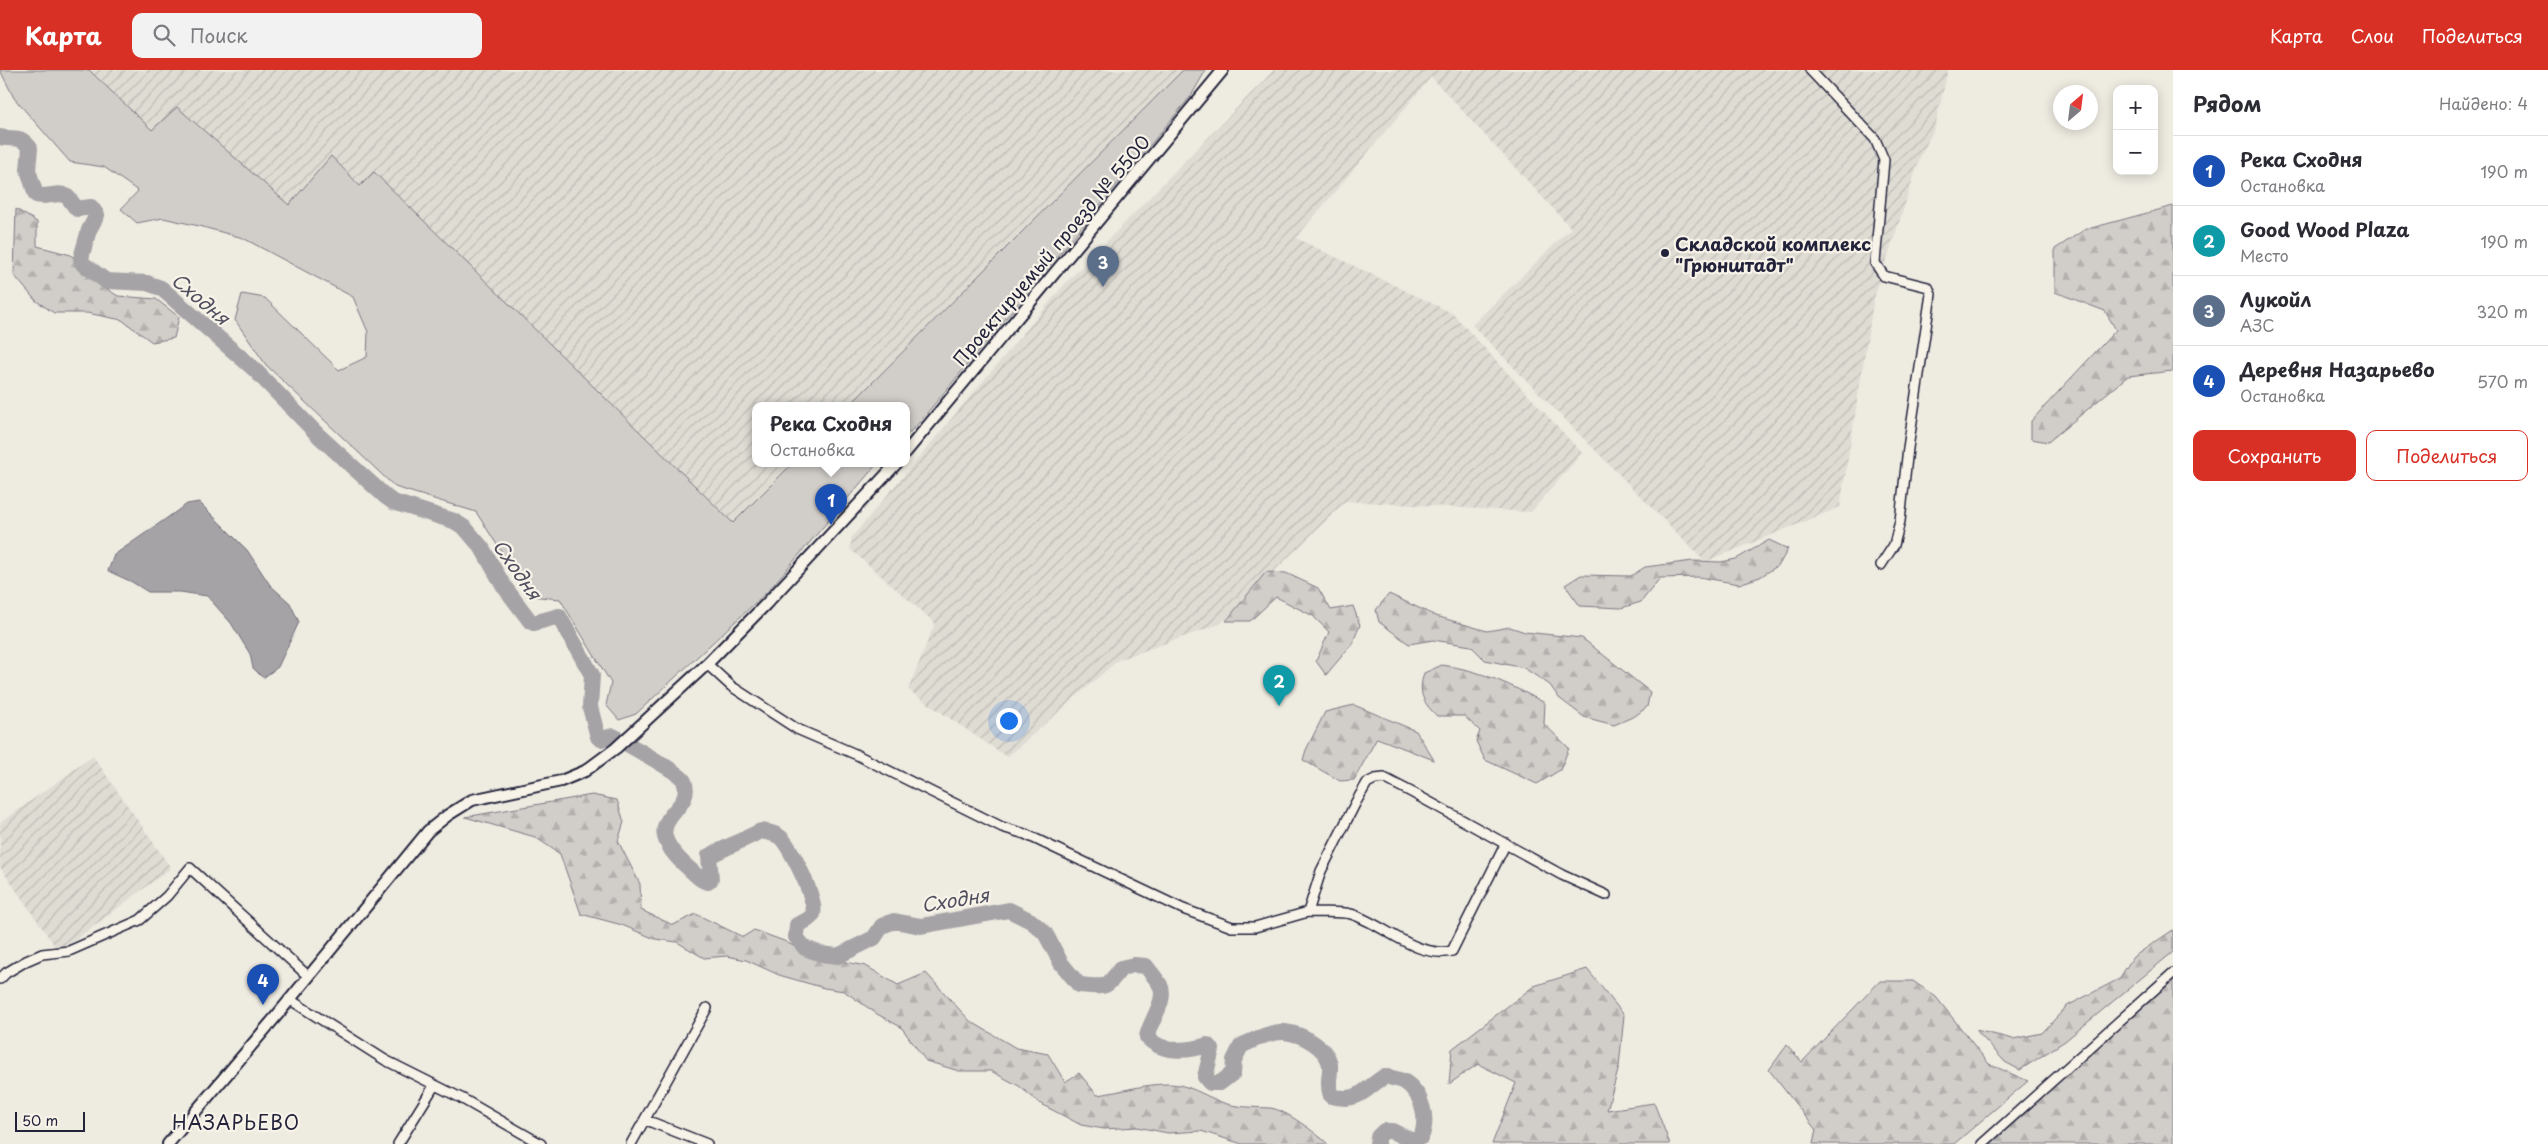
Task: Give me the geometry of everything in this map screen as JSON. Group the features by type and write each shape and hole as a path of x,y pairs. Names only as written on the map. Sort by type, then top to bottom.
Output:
{"street":[{"name":"Проектируемый проезд № 5500","path":"910,447 1223,70"},
{"path":"1810,70 1875,139 1884,160 1876,263 1884,276 1928,287 1931,294 1908,448 1900,521 1894,545 1881,565"},
{"path":"168,1144 428,831 448,815 472,800 561,781 585,772 616,748 707,664 818,550 893,467"},
{"path":"707,664 731,686 796,729 855,754 1002,827 1025,834 1183,909 1232,927 1255,927 1308,912 1350,914 1409,943 1440,954 1452,951 1506,843"},
{"path":"1308,912 1321,871 1356,802 1368,783 1375,778 1384,778 1398,785 1506,843 1562,876 1606,895"},
{"path":"0,979 26,960 42,954 69,951 140,920 168,896 190,868 308,976"},
{"path":"1982,1144 2173,973"},
{"path":"290,999 385,1060 461,1098 542,1144"},
{"path":"631,1144 707,1008"},
{"path":"398,1144 434,1086"},
{"path":"646,1120 707,1144"}],"shaded area":[{"path":"89,70 1183,70 853,402 752,402 752,467 789,467 733,523 375,173 361,186 331,156 289,205 177,107 152,130"},
{"path":"1274,70 1948,70 1935,127 1921,155 1874,298 1840,507 1705,562 1472,325 1571,228 1431,77 1296,238 1452,313 1582,453 1531,512 1346,501 1220,624 1118,660 1007,757 908,690 935,623 850,549 852,537 1064,285"},
{"path":"199,502 247,550 270,585 290,603 299,622 278,667 263,678 253,668 250,654 231,623 207,596 180,592 148,592 108,571 114,555 187,504"},
{"path":"93,756 171,868 59,952 0,867 0,823"}],"green space":[{"path":"0,70 89,70 152,130 177,107 289,205 331,156 360,186 374,172 733,523 789,467 874,467 769,590 636,714 619,720 606,705 611,683 560,599 530,596 476,512 395,487 266,365 235,320 242,294 265,298 339,370 367,357 368,332 353,297 243,238 163,218 137,223 121,209 138,191 104,167 70,162 14,98"},
{"path":"1183,70 1206,70 1191,96 910,432 910,402 853,402"},
{"path":"2173,206 2173,371 2128,376 2048,442 2031,439 2031,421 2116,330 2105,311 2055,292 2055,249 2084,230"},
{"path":"16,209 37,222 37,246 71,255 92,280 118,296 156,299 179,317 174,338 152,342 122,320 87,313 54,313 35,300 14,275"},
{"path":"1769,540 1788,549 1779,565 1760,577 1739,584 1699,577 1660,578 1641,602 1621,608 1580,606 1565,585 1581,575 1631,576 1645,567 1693,561 1721,562 1736,559"},
{"path":"1266,572 1286,573 1318,588 1331,610 1353,606 1360,625 1352,644 1326,675 1316,661 1329,632 1313,616 1276,597 1250,621 1226,621"},
{"path":"1389,594 1436,616 1487,631 1510,627 1525,632 1582,638 1650,692 1647,707 1635,716 1614,725 1584,717 1559,698 1550,685 1524,668 1485,660 1471,646 1433,640 1409,644 1379,622 1376,610"},
{"path":"1442,665 1483,674 1545,703 1544,724 1569,748 1560,770 1537,784 1485,760 1476,741 1480,731 1464,716 1437,716 1425,701 1421,686 1424,673"},
{"path":"1354,705 1416,731 1434,760 1377,738 1354,780 1340,781 1303,760 1325,712"},
{"path":"592,795 617,800 624,822 618,841 640,884 641,910 673,925 696,914 743,937 754,930 784,941 810,955 866,966 898,985 926,973 970,1021 1016,1048 1048,1054 1065,1082 1079,1073 1097,1095 1150,1085 1176,1084 1196,1090 1227,1104 1276,1109 1300,1123 1328,1144 1242,1144 1201,1131 1168,1133 1137,1127 1104,1129 1081,1125 1041,1104 1019,1086 991,1071 959,1071 926,1061 901,1027 877,1014 844,991 824,988 779,975 746,960 727,956 704,958 677,942 655,939 622,925 581,914 560,854 535,837 465,817"},
{"path":"2173,930 2173,952 2065,1041 2020,1070 2005,1062 1976,1030 2013,1039 2042,1033 2067,1006 2119,979 2133,957"},
{"path":"1587,969 1624,1015 1619,1067 1607,1110 1654,1103 1670,1144 1492,1144 1516,1083 1478,1064 1449,1084 1452,1049 1534,986"},
{"path":"2173,978 2173,1144 1986,1144"},
{"path":"1880,981 1913,981 1936,997 1989,1064 2028,1081 1954,1144 1813,1144 1816,1130 1769,1070 1787,1045 1802,1062"}],"waterway":[{"name":"Сходня","path":"0,137 19,139 30,148 28,170 36,195 63,195 69,198 77,209 91,207 97,215 89,230 81,258 82,263 106,281 147,283 161,288 254,369 319,436 386,497 393,502 454,521 465,528 482,548 503,585 530,621 534,623 559,616 592,675 590,707 598,737 601,739 613,736 663,765 684,781 686,792 665,825 665,835 670,848 698,877 708,882 711,879 709,856 761,831 780,837 796,862 807,886 813,908 813,914 810,918 797,925 796,937 805,948 821,954 838,956 874,938 882,926 894,921 921,926 1009,910 1031,921 1045,933 1061,963 1079,985 1104,986 1108,984 1121,968 1134,965 1146,966 1160,985 1162,991 1160,1004 1147,1037 1159,1046 1175,1050 1207,1045 1212,1049 1205,1077 1210,1083 1220,1083 1233,1073 1234,1060 1241,1046 1268,1034 1279,1032 1299,1035 1313,1042 1324,1053 1330,1065 1329,1083 1331,1096 1349,1098 1361,1094 1385,1076 1405,1082 1420,1099 1424,1115 1421,1137 1412,1141 1392,1131 1384,1131 1378,1137 1377,1144"}],"place":[{"name":"Складской комплекс \"Грюнштадт\"","path":"1665,253"},
{"name":"Лукойл","path":"1103,287"},
{"name":"Река Сходня","path":"831,525"},
{"name":"Good Wood Plaza","path":"1279,706"},
{"name":"Деревня Назарьево","path":"263,1005"}],"district":[{"name":"НАЗАРЬЕВО","path":"236,1122"}]}
